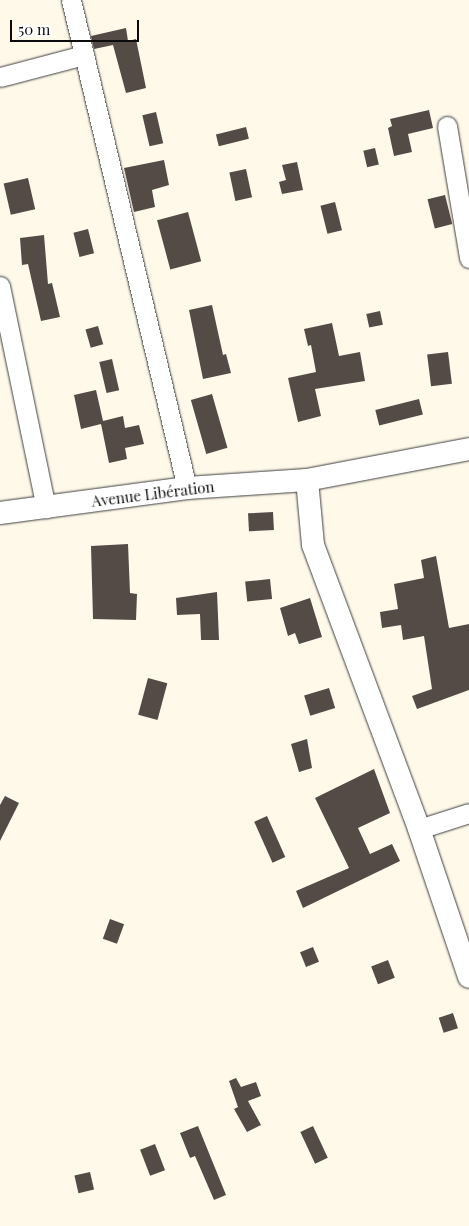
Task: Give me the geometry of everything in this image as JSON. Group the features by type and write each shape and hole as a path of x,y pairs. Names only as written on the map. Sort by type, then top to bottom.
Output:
{"street":[{"path":"71,0 186,488"},
{"path":"0,77 84,56"},
{"path":"447,126 469,258"},
{"path":"0,286 46,508"},
{"name":"Avenue Libération","path":"0,513 186,488 307,480 469,449"},
{"path":"307,480 313,545 419,829 469,976"},
{"path":"419,829 469,813"}],"building":[{"path":"126,28 128,41 136,39 146,88 126,93 113,45 94,49 91,36"},
{"path":"429,110 433,128 408,134 412,152 394,156 388,128 392,126 390,119"},
{"path":"156,112 163,143 150,146 142,115"},
{"path":"246,127 249,139 219,146 216,134"},
{"path":"375,148 379,165 367,167 363,151"},
{"path":"164,160 169,185 152,190 155,207 134,212 124,168"},
{"path":"297,162 303,190 282,194 279,182 286,180 282,165"},
{"path":"246,169 252,197 235,201 229,173"},
{"path":"28,178 35,209 11,215 4,184"},
{"path":"445,195 452,224 435,228 428,199"},
{"path":"335,202 342,230 327,234 320,206"},
{"path":"188,212 201,261 170,270 157,220"},
{"path":"88,229 94,253 79,257 73,233"},
{"path":"44,235 48,284 52,283 60,317 41,321 28,264 22,265 20,238"},
{"path":"212,305 223,355 226,354 231,373 203,379 189,310"},
{"path":"380,311 383,325 369,328 366,314"},
{"path":"332,323 339,356 360,352 365,381 315,389 321,416 298,422 288,378 316,372 311,345 308,346 304,329"},
{"path":"98,326 103,344 91,348 86,330"},
{"path":"448,352 452,384 431,386 427,355"},
{"path":"112,359 119,390 107,393 99,362"},
{"path":"96,390 103,421 123,416 125,428 139,425 144,444 125,448 127,459 109,463 101,424 81,429 74,395"},
{"path":"212,394 227,448 206,454 191,400"},
{"path":"419,399 423,415 379,425 375,410"},
{"path":"273,512 274,530 249,531 248,513"},
{"path":"128,544 130,593 137,594 136,620 93,619 91,546"},
{"path":"436,556 449,628 469,624 469,690 417,709 412,696 432,689 424,636 403,640 401,625 382,628 380,612 398,609 394,584 424,578 421,560"},
{"path":"270,579 272,599 247,602 245,582"},
{"path":"217,592 219,640 201,640 200,614 177,615 176,598"},
{"path":"310,598 322,637 299,644 295,633 288,636 280,608"},
{"path":"148,678 167,683 157,720 138,715"},
{"path":"329,688 335,708 310,716 304,696"},
{"path":"307,739 312,768 299,772 291,744"},
{"path":"374,769 390,813 358,828 370,854 392,844 400,861 303,908 296,891 349,868 315,798"},
{"path":"5,796 19,803 0,841 0,805"},
{"path":"267,816 285,857 273,863 254,822"},
{"path":"110,919 124,924 117,944 103,939"},
{"path":"313,947 319,962 306,967 300,952"},
{"path":"388,960 395,978 378,984 371,966"},
{"path":"453,1013 458,1028 444,1033 439,1018"},
{"path":"236,1078 241,1087 256,1082 261,1096 248,1101 261,1125 247,1132 234,1109 238,1107 229,1081"},
{"path":"198,1126 226,1195 214,1200 195,1156 190,1158 180,1133"},
{"path":"313,1126 328,1158 315,1164 300,1132"},
{"path":"155,1144 165,1170 150,1176 140,1150"},
{"path":"90,1172 94,1190 78,1193 74,1176"}]}
